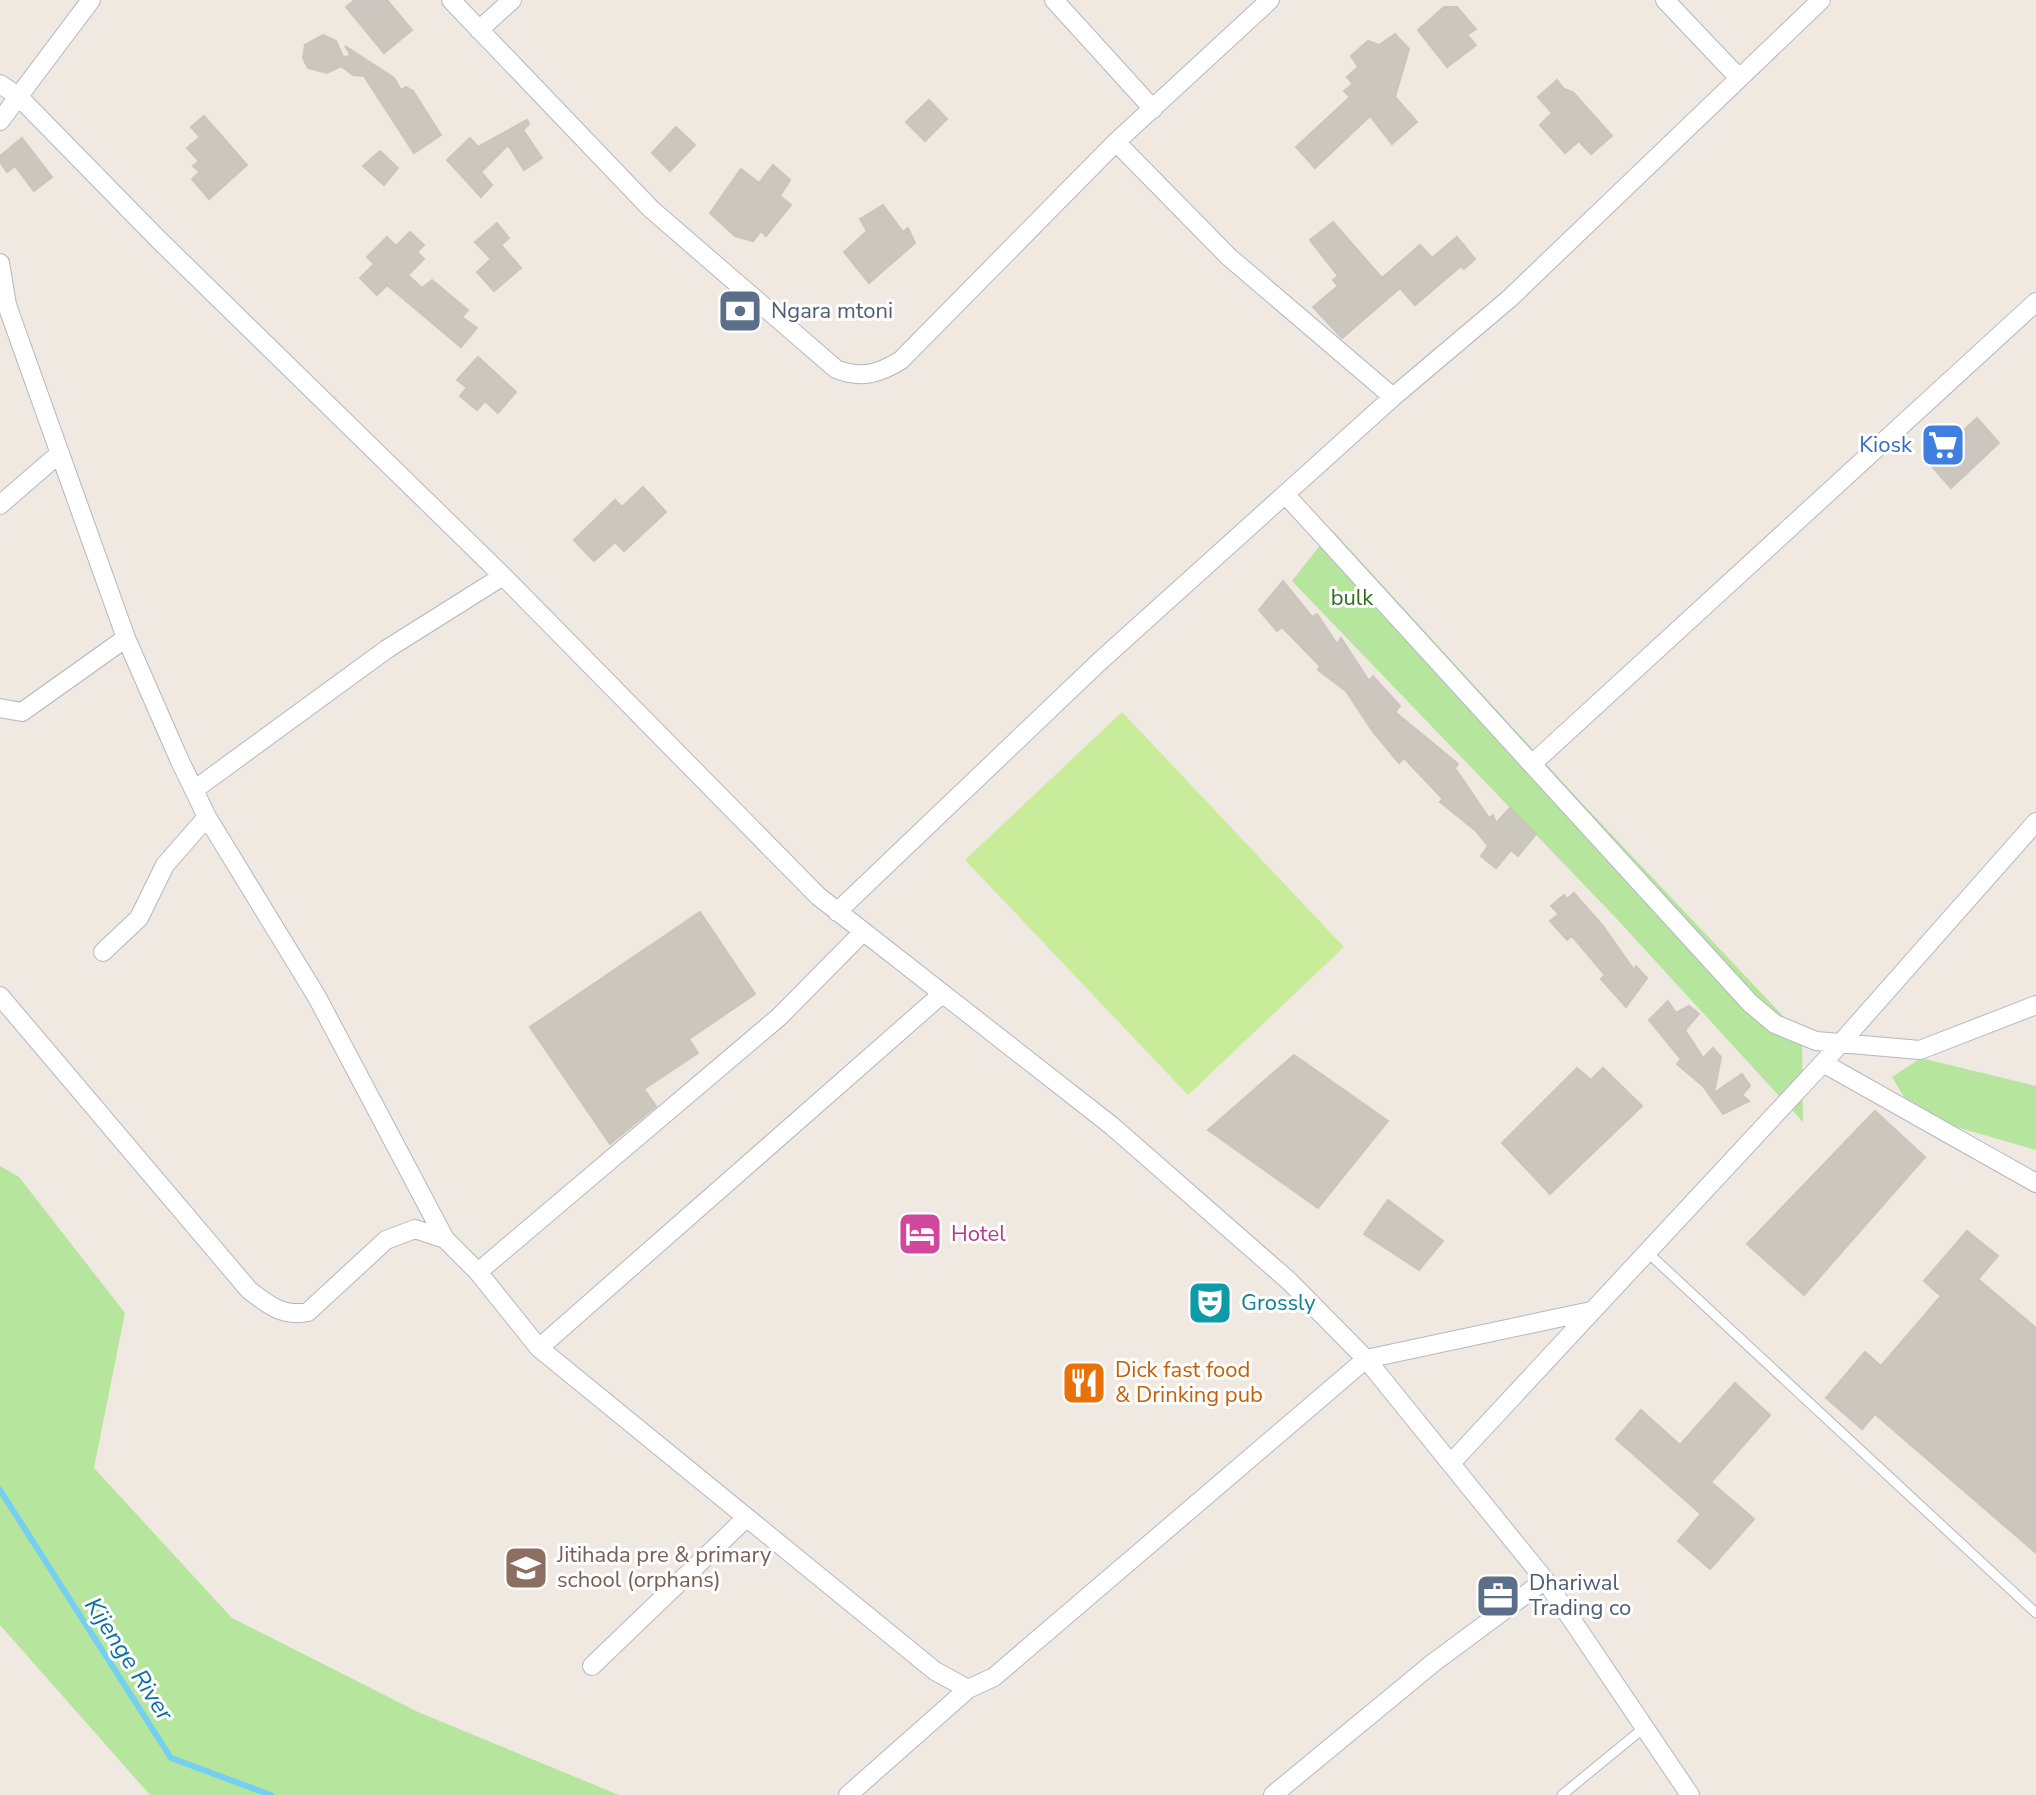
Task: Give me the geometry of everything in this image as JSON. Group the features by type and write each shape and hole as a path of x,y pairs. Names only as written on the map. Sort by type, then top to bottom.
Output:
{"street":[{"path":"0,121 91,0"},
{"path":"451,0 651,209 836,369 848,373 882,372 901,360 1116,142 1270,0"},
{"path":"479,30 512,0"},
{"path":"1054,0 1153,109"},
{"path":"1665,0 1739,78"},
{"path":"837,912 1099,662 1393,397 1509,299 1821,0"},
{"path":"0,84 19,97 158,239 503,576 837,912 1112,1126 1289,1281 1366,1359 1545,1580 1690,1795"},
{"path":"1116,142 1229,257 1393,397"},
{"path":"0,263 7,305 126,638 194,790 207,817 317,997 445,1239 478,1272 539,1348 935,1671 968,1689"},
{"path":"1532,764 2036,302"},
{"path":"0,505 60,453"},
{"path":"1285,494 1750,1003 1775,1024 1816,1041 1920,1050 2036,1005"},
{"path":"194,790 387,649 503,576"},
{"path":"0,708 22,712 126,638"},
{"path":"103,952 139,918 165,865 207,817"},
{"path":"1452,1462 1823,1063 2036,822"},
{"path":"478,1272 779,1017 863,932"},
{"path":"539,1348 942,994"},
{"path":"0,996 249,1290 268,1305 291,1315 308,1312 386,1240 415,1229 445,1239"},
{"path":"1823,1063 2036,1183"},
{"path":"848,1795 968,1689 994,1677 1366,1359 1591,1311"},
{"path":"592,1666 746,1518"},
{"path":"1273,1795 1433,1663 1545,1580"}],"lane":[{"path":"1646,1251 2036,1613"},
{"path":"1562,1795 1646,1726"}],"green space":[{"name":"bulk","path":"1332,530 1580,801 1802,1036 1803,1122 1615,917 1292,581"},
{"path":"1122,712 1344,947 1188,1095 965,860"},
{"path":"1921,1058 2036,1086 2036,1150 1915,1115 1892,1077"},
{"path":"0,1166 19,1177 125,1313 94,1468 232,1618 418,1712 619,1795 150,1795 0,1625"}],"building":[{"path":"355,0 387,0 412,30 384,53 346,7"},
{"path":"1444,7 1457,7 1476,29 1467,35 1476,45 1447,67 1418,30"},
{"path":"1395,34 1409,49 1395,97 1417,122 1392,144 1370,116 1315,168 1296,147 1350,97 1344,91 1353,84 1347,77 1358,67 1351,56 1368,41 1379,45"},
{"path":"323,35 336,41 343,57 351,56 345,46 394,78 401,90 406,87 413,91 441,135 414,153 364,76 353,75 341,66 327,73 308,68 303,58 305,45"},
{"path":"1557,80 1564,89 1573,92 1612,136 1591,154 1579,141 1565,153 1540,125 1552,113 1538,97"},
{"path":"929,100 947,119 925,141 906,122"},
{"path":"204,116 247,165 209,199 192,179 200,172 193,166 199,161 187,148 200,137 191,127"},
{"path":"527,120 529,124 523,130 542,158 524,170 508,145 481,172 492,185 481,197 447,160 470,138 478,147"},
{"path":"676,127 695,145 670,171 652,153"},
{"path":"22,138 52,177 34,191 15,166 7,172 0,162 0,156"},
{"path":"380,151 398,168 384,185 363,166"},
{"path":"773,165 790,180 780,196 791,205 766,236 761,231 753,241 735,236 710,213 741,169 759,183"},
{"path":"883,205 903,232 908,228 915,243 869,283 844,252 867,231 860,219"},
{"path":"1333,222 1382,278 1420,245 1432,258 1457,237 1475,259 1464,269 1461,266 1415,305 1400,288 1342,338 1313,307 1338,286 1333,280 1338,276 1310,240"},
{"path":"497,223 509,238 501,245 521,268 494,291 477,272 491,259 475,242"},
{"path":"410,232 424,245 417,252 424,259 408,275 422,288 432,280 468,310 462,317 477,328 461,347 387,285 377,295 360,278 374,264 367,257 387,237 396,246"},
{"path":"478,357 516,392 498,413 485,401 477,410 460,396 467,388 457,380"},
{"path":"1977,418 1999,443 1951,488 1922,455 1949,431 1955,438"},
{"path":"643,487 666,512 624,551 615,542 594,561 574,540 615,500 622,507"},
{"path":"1283,581 1312,617 1317,614 1337,644 1341,638 1369,681 1373,676 1400,706 1395,712 1458,764 1455,768 1489,818 1493,815 1496,823 1510,808 1536,834 1518,856 1511,850 1496,868 1481,856 1488,846 1476,831 1440,802 1443,799 1404,758 1399,763 1373,732 1346,691 1318,670 1320,666 1282,627 1277,631 1259,610"},
{"path":"1574,893 1603,926 1634,970 1636,966 1647,978 1626,1007 1601,979 1605,975 1572,936 1567,940 1550,921 1559,914 1551,906 1564,895 1567,899"},
{"path":"700,912 755,994 689,1039 698,1053 644,1089 656,1106 610,1144 530,1027"},
{"path":"1668,1001 1676,1013 1689,1006 1699,1014 1685,1030 1703,1058 1713,1048 1721,1057 1714,1093 1742,1074 1750,1086 1742,1095 1749,1101 1723,1114 1703,1086 1677,1064 1681,1059 1649,1020"},
{"path":"1294,1055 1388,1121 1318,1208 1208,1130"},
{"path":"1577,1068 1591,1080 1603,1068 1642,1106 1550,1194 1502,1143"},
{"path":"1875,1111 1925,1157 1804,1295 1747,1244"},
{"path":"1388,1200 1443,1241 1419,1270 1364,1234"},
{"path":"1967,1231 1998,1256 1978,1279 2036,1328 2036,1553 1875,1414 1862,1429 1826,1398 1865,1352 1881,1366 1941,1296 1924,1281"},
{"path":"1735,1383 1770,1415 1711,1482 1754,1519 1710,1569 1678,1541 1701,1514 1616,1439 1641,1410 1680,1445"}],"waterway":[{"name":"Kijenge River","path":"0,1490 171,1758 271,1795"}],"place":[{"name":"Ngara mtoni","path":"740,311"},
{"name":"Kiosk","path":"1943,445"},
{"name":"Hotel","path":"920,1234"},
{"name":"Grossly","path":"1210,1303"},
{"name":"Dick fast food & Drinking pub","path":"1084,1383"},
{"name":"Jitihada pre & primary school (orphans)","path":"526,1568"},
{"name":"Dhariwal Trading co","path":"1498,1596"}]}
